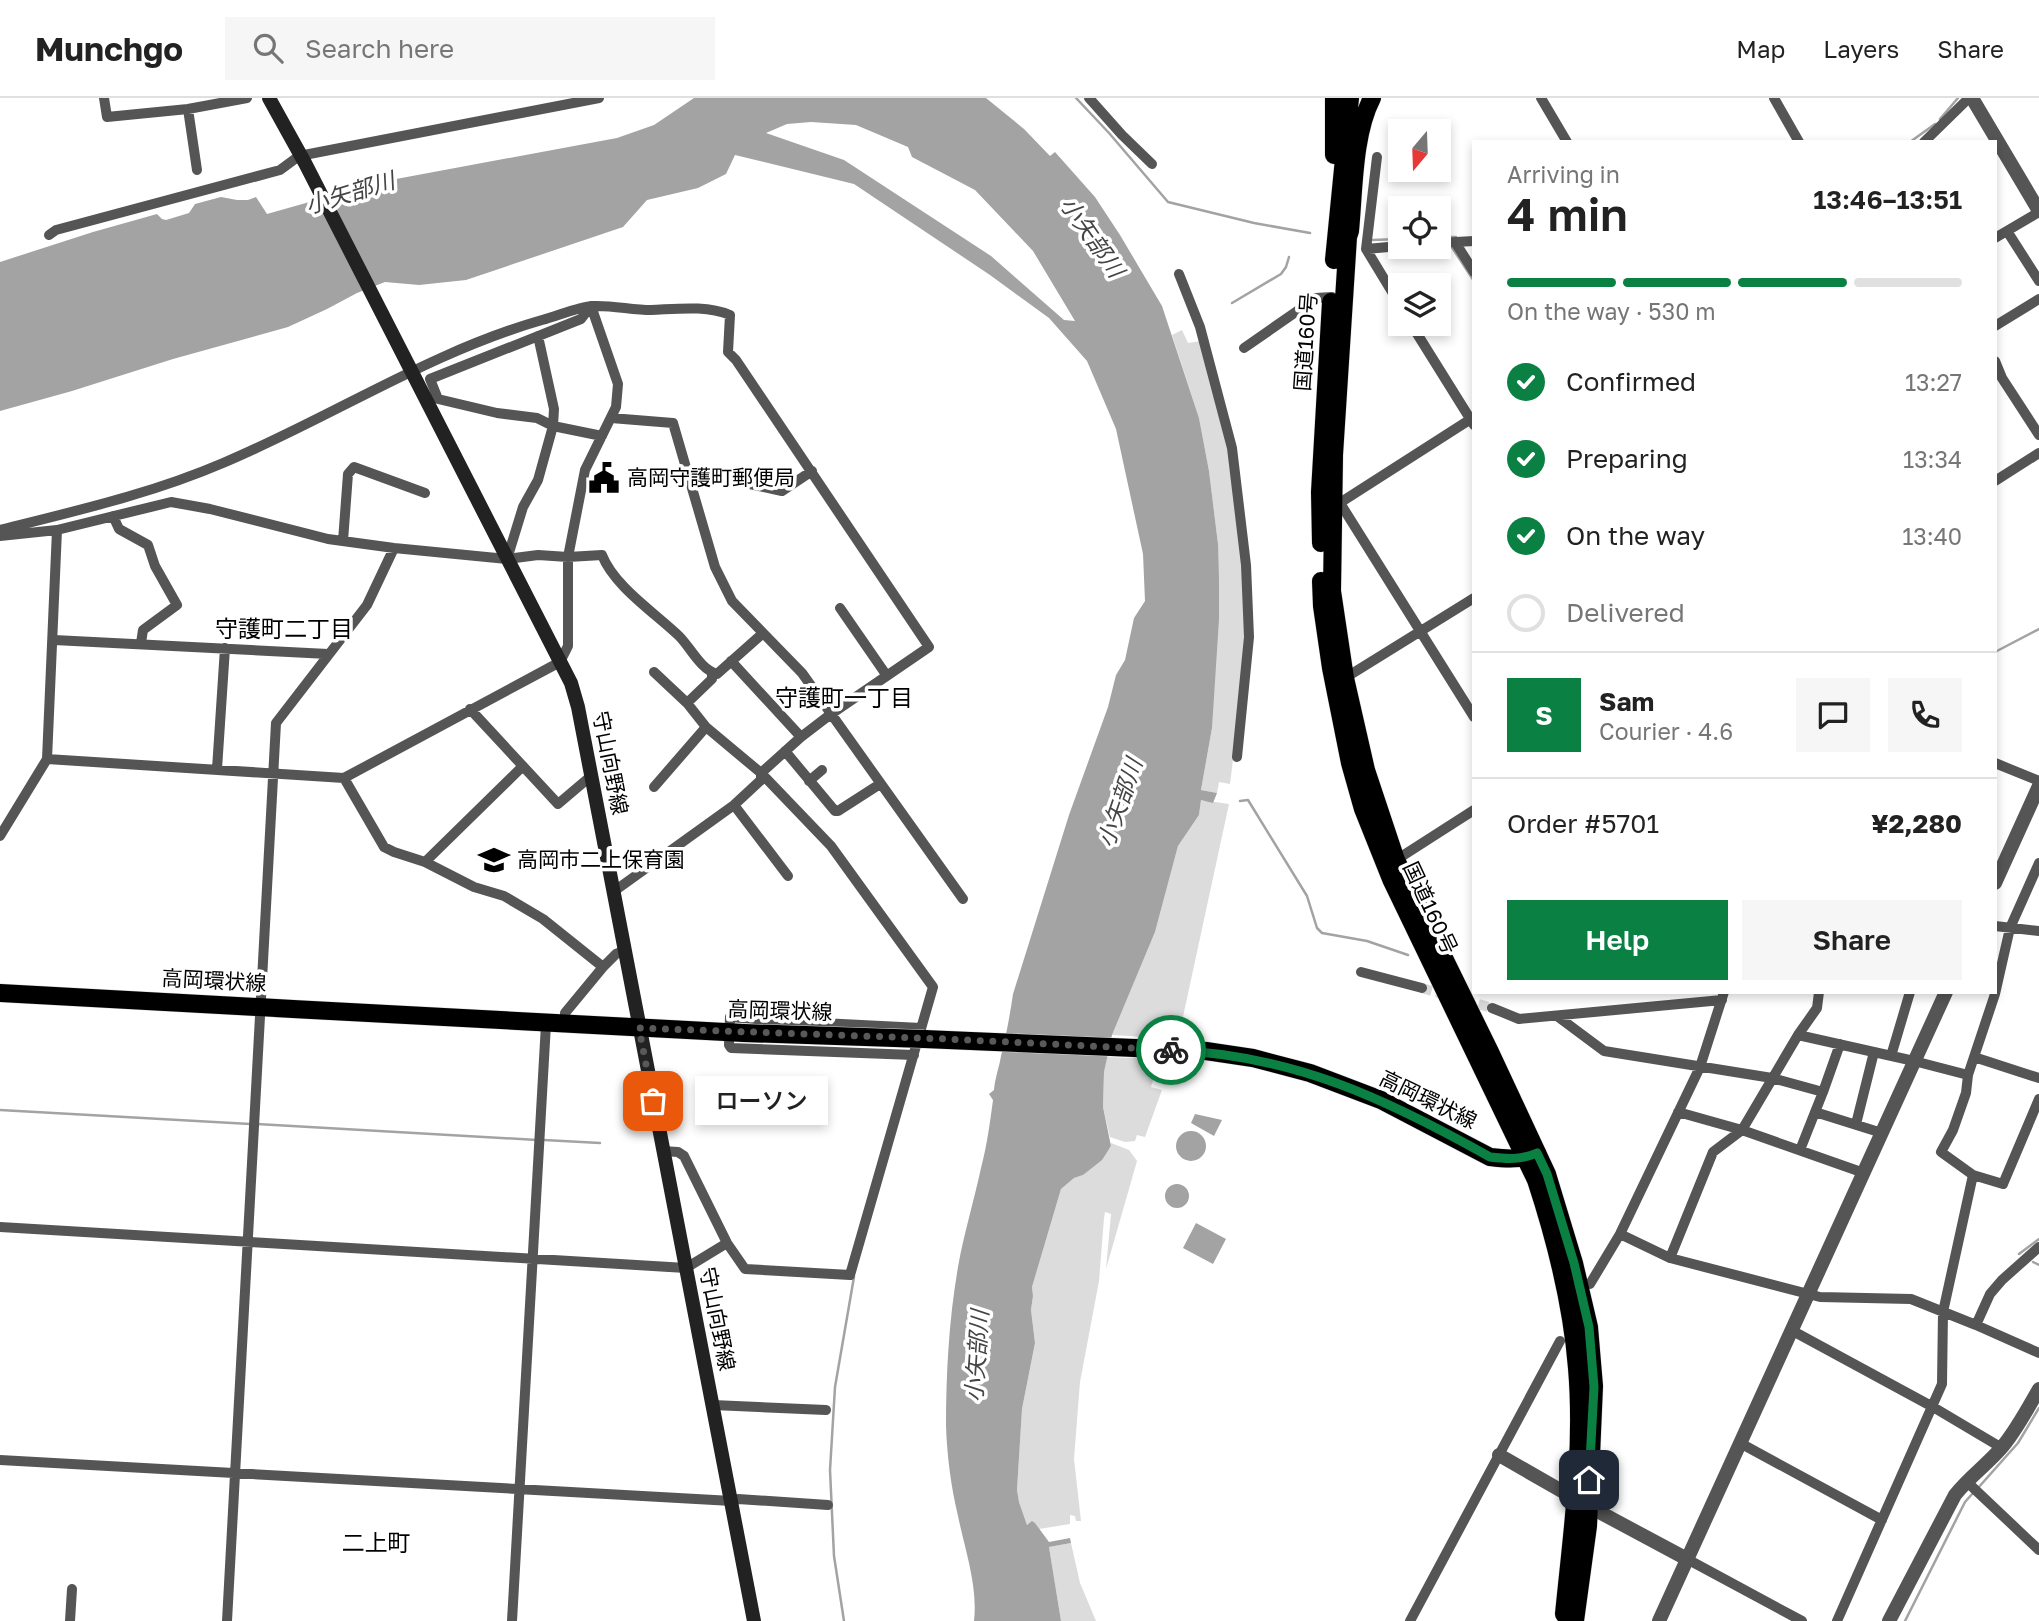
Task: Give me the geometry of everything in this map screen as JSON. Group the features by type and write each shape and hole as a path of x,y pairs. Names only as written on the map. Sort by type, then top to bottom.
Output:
{"main road":[{"name":"守山向野線","path":"269,98 571,683 626,950 754,1621"},
{"path":"1334,98 1334,228 1342,236"},
{"path":"1342,236 1338,229 1350,98"},
{"path":"1342,236 1346,230 1355,98"},
{"path":"1342,236 1350,231 1359,139 1372,98"},
{"name":"国道160号","path":"1342,236 1332,297 1320,492 1322,606 1350,763 1363,809 1391,879 1531,1155"},
{"name":"国道160号","path":"1342,236 1334,456 1337,505 1332,591 1345,678 1366,770 1396,859 1531,1155 1565,1284 1578,1372 1582,1502 1588,1526 1575,1621"},
{"name":"高岡環状線","path":"0,993 565,1025 736,1033 923,1033 947,1039 1206,1051 1253,1058 1310,1073 1381,1100 1490,1157 1507,1159 1531,1155"},
{"name":"国道160号","path":"1564,1621 1582,1502"}],"street":[{"path":"104,98 107,117 188,109 247,98"},
{"path":"49,235 56,230 280,170 302,160 599,98"},
{"path":"1089,98 1152,164"},
{"path":"1541,98 1566,140"},
{"path":"1774,98 1798,140"},
{"path":"1926,140 1970,98 1996,140"},
{"path":"188,109 197,170"},
{"path":"1997,142 2039,211 1997,237"},
{"path":"1377,157 1366,249 1388,285"},
{"path":"2007,230 2039,281"},
{"path":"1451,242 1472,241"},
{"path":"1455,242 1472,269"},
{"path":"1366,249 1388,247"},
{"path":"1179,274 1200,327 1232,448 1245,552 1250,637 1237,757"},
{"path":"1244,348 1316,298 1332,297"},
{"path":"1997,325 2039,299"},
{"path":"591,306 581,319 430,379 438,399 497,413 537,418 553,426 602,436"},
{"path":"47,759 344,778 560,662 568,646 568,558 585,470 616,407 618,384 591,306"},
{"path":"0,530 145,493 208,469 292,433 411,370 504,331 591,306 638,310 678,308 730,315 729,352 929,647 801,737 761,772 761,780 734,804 613,892"},
{"path":"507,559 523,507 538,480 553,426 554,409 538,336"},
{"path":"1419,336 1472,420 1337,505 1472,714"},
{"path":"1997,366 2039,435"},
{"path":"611,418 673,423 715,567 732,601 802,673 962,899"},
{"path":"1997,480 2039,453"},
{"path":"344,541 348,474 354,467 425,493"},
{"path":"691,481 731,480 782,491 812,471"},
{"path":"0,536 57,530 171,502 210,509 328,539 394,548 507,559 538,555 568,558 602,555 614,577 679,636 712,673 718,674 762,634"},
{"path":"113,516 119,528 148,545 155,566 177,605 143,630 141,643"},
{"path":"0,836 47,759 57,530"},
{"path":"227,1621 276,723 367,605 394,548"},
{"path":"1345,678 1472,599"},
{"path":"840,608 887,676"},
{"path":"54,640 328,654"},
{"path":"217,769 225,648"},
{"path":"731,661 801,737"},
{"path":"654,672 687,703 706,727 761,772 831,846 933,987 923,1033 914,1055 850,1275 745,1269 727,1243 684,1156 678,1152 663,1151"},
{"path":"687,703 712,679 712,673"},
{"path":"470,709 558,804 591,776"},
{"path":"654,787 706,727"},
{"path":"785,751 835,811 880,783"},
{"path":"1997,764 2039,784 1997,878"},
{"path":"425,862 523,766"},
{"path":"809,780 822,771"},
{"path":"344,778 384,847 425,862 474,887 504,896 543,919 603,967"},
{"path":"734,804 788,876"},
{"path":"1396,859 1472,811"},
{"path":"1997,989 2010,928 2039,863"},
{"path":"1997,926 2039,931"},
{"path":"565,1025 565,1013 603,967 616,954 626,950"},
{"path":"1362,972 1422,989"},
{"path":"1670,1258 1713,1152 1742,1130 1798,1035 1817,1009 1819,994"},
{"path":"1891,1056 1909,994"},
{"path":"1659,1621 1945,994"},
{"path":"1996,994 1973,1057 1966,1093 1953,1130 1941,1152 1973,1175 2003,1184 2039,1099"},
{"path":"1492,1008 1519,1019 1723,996 1700,1067 1620,1234 1590,1284"},
{"path":"1557,1016 1604,1052 1772,1078 1823,1092"},
{"path":"512,1621 546,1024"},
{"path":"736,1033 729,1045 731,1048 914,1055"},
{"path":"1798,1035 1968,1075"},
{"path":"1800,1150 1840,1044"},
{"path":"1856,1124 1874,1052"},
{"path":"1973,1057 2039,1078"},
{"path":"1678,1112 1742,1130 1864,1173"},
{"path":"1815,1112 1882,1133"},
{"path":"1837,1621 1942,1384 1942,1312 1973,1175"},
{"path":"0,1227 686,1268 727,1243"},
{"path":"1620,1234 1670,1258 1819,1297 1911,1300 2039,1353"},
{"path":"1976,1325 1990,1294 2039,1247"},
{"path":"1791,1330 1933,1407 2002,1448"},
{"path":"1409,1621 1560,1341"},
{"path":"1889,1621 1955,1495 1973,1487 2037,1399"},
{"path":"713,1405 826,1410"},
{"path":"1740,1443 1882,1520"},
{"path":"1499,1455 1802,1621"},
{"path":"0,1460 828,1505"},
{"path":"1973,1487 2039,1550"},
{"path":"70,1621 72,1589"}],"shaded area":[{"path":"1182,330 1188,343 1201,341 1225,430 1240,539 1245,627 1243,678 1230,784 1219,782 1217,793 1201,790 1212,728 1218,544 1199,418 1172,335"},
{"path":"1201,800 1229,804 1181,1026 1168,1025 1165,1038 1112,1035 1155,932 1178,846 1199,815"},
{"path":"1107,1057 1160,1059 1151,1087 1162,1090 1145,1137 1137,1135 1135,1141 1125,1142 1110,1137 1103,1107"},
{"path":"1111,1143 1129,1150 1137,1161 1106,1269 1111,1214 1105,1212 1104,1218 1099,1281 1080,1382 1074,1459 1081,1521 1076,1521 1075,1516 1070,1515 1070,1524 1039,1529 1035,1523 1027,1525 1017,1490 1022,1409 1035,1343 1031,1310 1032,1287 1061,1189 1074,1178 1083,1175 1111,1147"},
{"path":"1071,1543 1080,1583 1096,1621 1061,1621 1049,1547"}],"water":[{"name":"小矢部川","path":"694,98 986,98 1024,129 1050,156 1055,152 1095,197 1162,306 1199,418 1209,471 1218,544 1219,580 1212,728 1201,790 1217,793 1213,803 1201,800 1199,815 1178,846 1155,932 1112,1035 1104,1072 1103,1107 1111,1146 1102,1160 1061,1189 1032,1287 1031,1310 1035,1343 1022,1409 1017,1490 1027,1525 1032,1521 1035,1523 1049,1542 1070,1538 1071,1543 1049,1547 1061,1621 974,1621 973,1581 950,1471 946,1406 950,1326 958,1267 987,1142 993,1100 989,1094 994,1090 1013,994 1069,815 1108,707 1116,675 1125,660 1134,618 1145,601 1143,554 1116,429 1087,361 1049,318 854,184 735,155 726,174 698,188 647,200 623,227 466,280 419,285 385,282 288,327 0,411 0,262 157,214 166,220 189,213 195,204 221,197 248,200 256,197 267,214 380,182 617,138 654,125","holes":["811,122 856,125 908,147 912,157 975,190 1033,251 1075,321 1064,320 991,256 844,160 766,133 787,124"]},
{"path":"1195,1114 1222,1120 1214,1136 1191,1123"},
{"path":"1191,1131 1197,1132 1205,1140 1205,1152 1197,1160 1191,1161 1185,1160 1177,1152 1176,1146 1177,1140 1185,1132"},
{"path":"1177,1184 1186,1187 1189,1196 1186,1205 1177,1208 1168,1205 1165,1196 1168,1187"},
{"path":"1196,1223 1226,1239 1213,1264 1183,1248"}],"waterway":[{"path":"1076,98 1168,202 1254,223 1310,233"},
{"path":"1940,119 1958,98"},
{"path":"1913,140 1935,124"},
{"path":"1451,237 1456,237"},
{"path":"1372,240 1388,239"},
{"path":"1451,246 1472,278"},
{"path":"1232,303 1281,274 1289,257"},
{"path":"1997,651 2039,629"},
{"path":"1240,801 1248,800 1307,896 1317,928 1322,933 1367,941 1408,955"},
{"path":"0,1110 250,1124"},
{"path":"257,1124 537,1140"},
{"path":"544,1140 600,1143"},
{"path":"2019,1254 2039,1239"},
{"path":"2033,1262 2039,1265"},
{"path":"844,1621 834,1556 830,1470 835,1387 854,1277"},
{"path":"1978,1488 2018,1443 2039,1408"},
{"path":"1905,1621 1965,1502 1973,1493"}],"tunnel":[{"path":"1422,988 1449,996"},
{"path":"1464,1000 1492,1008"}],"way so far":[{"path":"653,1101 639,1028 1171,1050"}],"place":[{"name":"高岡守護町郵便局","path":"604,478"},
{"name":"高岡市二上保育園","path":"494,860"},
{"name":"ローソン","path":"653,1101"}],"district":[{"name":"守護町二丁目","path":"284,629"},
{"name":"守護町一丁目","path":"844,698"},
{"name":"二上町","path":"376,1543"}],"route":[{"path":"1171,1050 1206,1051 1253,1058 1310,1073 1381,1100 1490,1157 1525,1158 1537,1153 1547,1174 1574,1263 1589,1327 1594,1387 1589,1480"}]}
